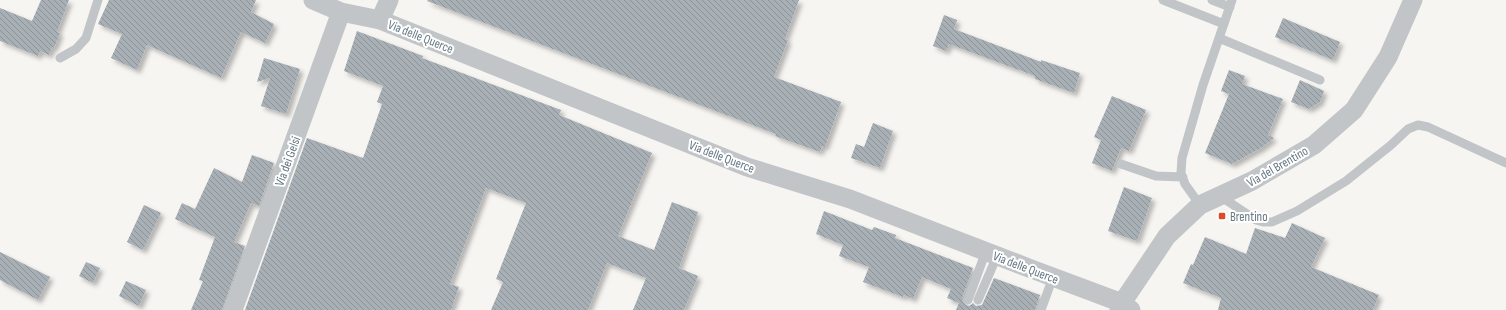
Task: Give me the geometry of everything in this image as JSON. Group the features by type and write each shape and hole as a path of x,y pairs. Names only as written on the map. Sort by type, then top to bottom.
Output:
{"street":[{"name":"Via delle Querce","path":"313,0 341,12 380,20 747,167 850,198 1053,277 1124,308"},
{"path":"380,20 389,0"},
{"name":"Via del Brentino","path":"1124,308 1167,236 1200,205 1252,181 1314,145 1354,110 1388,57 1413,0"},
{"name":"Via dei Gelsi","path":"233,310 341,12"}],"lane":[{"path":"60,58 76,49 86,38 98,0"},
{"path":"1163,0 1224,24"},
{"path":"1200,205 1185,184 1181,173 1182,158 1202,85 1231,3 1212,0"},
{"path":"1219,38 1320,80"},
{"path":"1219,196 1256,220 1272,222 1279,220 1319,199 1346,182 1408,130 1418,125 1428,127 1506,163"},
{"path":"1121,164 1156,176 1183,177"},
{"path":"978,300 992,254"},
{"path":"968,300 992,254"},
{"path":"1041,310 1053,277"}],"building":[{"path":"41,0 69,0 57,32 60,33 54,48 52,47 49,55 40,51 38,56 0,41 0,8 32,21"},
{"path":"109,0 256,0 251,12 274,24 265,43 241,32 221,78 147,45 137,70 111,58 122,34 98,24"},
{"path":"799,0 785,39 788,40 774,77 841,102 825,147 822,146 820,152 775,136 776,134 427,1"},
{"path":"944,15 957,20 954,29 1041,62 1041,60 1080,73 1074,93 1035,79 1035,76 949,44 946,51 933,46"},
{"path":"1283,18 1340,42 1333,60 1275,37"},
{"path":"357,31 423,56 422,58 561,110 559,115 652,153 618,236 654,250 672,202 698,212 679,268 698,276 684,310 633,310 646,278 607,263 588,310 491,310 503,282 496,279 526,203 486,188 450,284 459,287 451,310 245,310 307,138 363,158 382,104 377,102 383,86 344,71"},
{"path":"264,58 300,69 286,114 261,106 270,78 257,82"},
{"path":"1229,70 1245,76 1242,84 1283,99 1268,135 1274,138 1261,148 1232,164 1205,153 1229,94 1221,91"},
{"path":"1300,80 1324,91 1320,102 1309,109 1291,102"},
{"path":"1112,96 1146,110 1129,151 1121,148 1112,171 1092,163 1101,140 1094,137"},
{"path":"873,123 893,131 880,168 851,158 856,144 864,147"},
{"path":"252,155 274,163 259,206 251,203 234,242 245,246 222,310 191,310 203,281 199,280 215,237 175,219 182,203 195,209 214,168 242,182"},
{"path":"1124,187 1152,198 1137,241 1108,231"},
{"path":"144,205 161,213 143,250 127,242"},
{"path":"824,211 872,230 874,227 896,235 895,238 973,268 962,298 962,301 966,305 969,306 973,303 976,306 982,305 994,278 1040,295 1035,310 956,310 959,303 947,298 951,289 922,277 913,299 904,295 903,297 863,282 869,267 839,256 843,245 816,234"},
{"path":"1292,223 1325,238 1311,267 1379,295 1373,310 1218,310 1221,298 1183,283 1191,264 1193,265 1205,237 1246,254 1255,228 1285,238"},
{"path":"0,252 50,277 38,300 0,280"},
{"path":"86,262 100,268 93,283 79,276"},
{"path":"126,281 146,290 139,306 119,296"}],"place":[{"name":"Brentino","path":"1222,216"}]}
